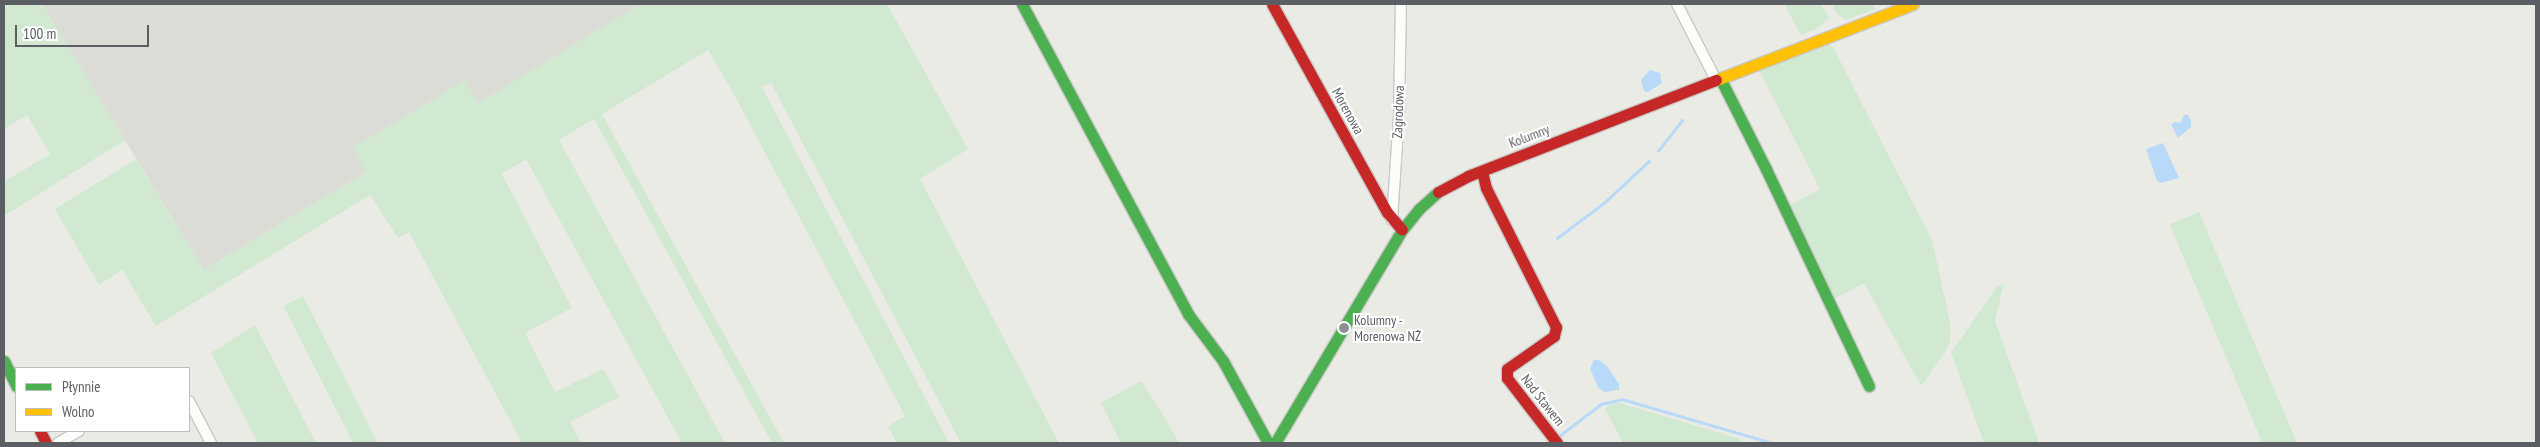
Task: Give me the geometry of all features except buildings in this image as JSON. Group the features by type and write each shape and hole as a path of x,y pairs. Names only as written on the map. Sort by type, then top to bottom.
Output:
{"street":[{"path":"1022,4 1188,314 1197,329 1218,352 1268,443"},
{"name":"Morenowa","path":"1272,4 1392,220 1402,230"},
{"name":"Zagrodowa","path":"1392,220 1399,115 1400,4"},
{"path":"1677,4 1766,169 1869,386"},
{"name":"Kolumny","path":"1275,443 1402,230 1419,209 1436,193 1457,181 1482,171 1913,4"},
{"name":"Nad Stawem","path":"1482,171 1486,188 1556,327 1554,336 1515,362 1507,370 1506,374 1557,443"},
{"path":"4,361 15,384"},
{"path":"190,403 211,443"},
{"path":"58,443 77,432"}],"shaded area":[{"path":"42,4 641,4 478,104 464,81 353,148 366,172 204,270"}],"green space":[{"path":"4,4 42,4 125,140 4,216 4,182 50,154 27,115 4,129"},
{"path":"641,4 887,4 968,149 920,179 1059,443 961,443 771,83 762,87 949,443 897,443 888,426 905,416 736,98 708,50 602,114 784,443 772,443 594,119 559,140 725,443 682,443 526,159 502,174 572,308 525,333 555,392 603,369 619,397 570,422 581,443 522,443 409,232 398,238 370,195 156,326 122,270 99,285 55,209 136,159 204,270 366,172 353,148 465,80 478,103"},
{"path":"1784,4 1821,4 1829,18 1816,29 1801,35"},
{"path":"1832,4 1872,4 1875,9 1846,20 1836,13"},
{"path":"1828,44 1833,47 1932,240 1950,322 1950,342 1944,354 1921,386 1864,283 1832,300 1790,205 1820,189 1759,70"},
{"path":"2199,212 2297,443 2262,443 2170,225"},
{"path":"2004,283 1995,321 2039,443 1984,443 1951,353 1996,288"},
{"path":"303,296 378,443 353,443 283,306"},
{"path":"255,325 316,443 258,443 211,353"},
{"path":"1141,381 1179,443 1121,443 1101,403"},
{"path":"1620,403 1740,439 1742,443 1623,443 1605,409 1610,404"}],"water":[{"path":"1650,70 1660,73 1662,83 1648,92 1644,91 1641,80"},
{"path":"2184,115 2188,115 2191,127 2178,138 2171,124 2175,122 2180,123"},
{"path":"2163,143 2179,178 2160,183 2157,181 2146,149"},
{"path":"1594,360 1599,360 1607,366 1619,384 1619,390 1604,392 1598,387 1590,369"}],"waterway":[{"path":"1658,151 1682,120"},
{"path":"1557,238 1605,202 1649,161"},
{"path":"1559,436 1601,404 1622,399 1772,443"}],"traffic: fast":[{"path":"1022,4 1188,314 1223,361 1268,443"},
{"path":"1720,78 1766,169 1869,386"},
{"path":"1275,443 1402,230 1419,209 1438,192"},
{"path":"4,361 15,384"}],"traffic: slow":[{"path":"1716,80 1913,4"}],"traffic: jam":[{"path":"1272,4 1387,212 1402,230"},
{"path":"1438,192 1468,176 1716,80"},
{"path":"1482,171 1486,188 1556,327 1554,336 1507,369 1507,378 1557,443"},
{"path":"40,432 46,443"}],"place":[{"name":"Kolumny - Morenowa NŻ","path":"1344,328"}]}
